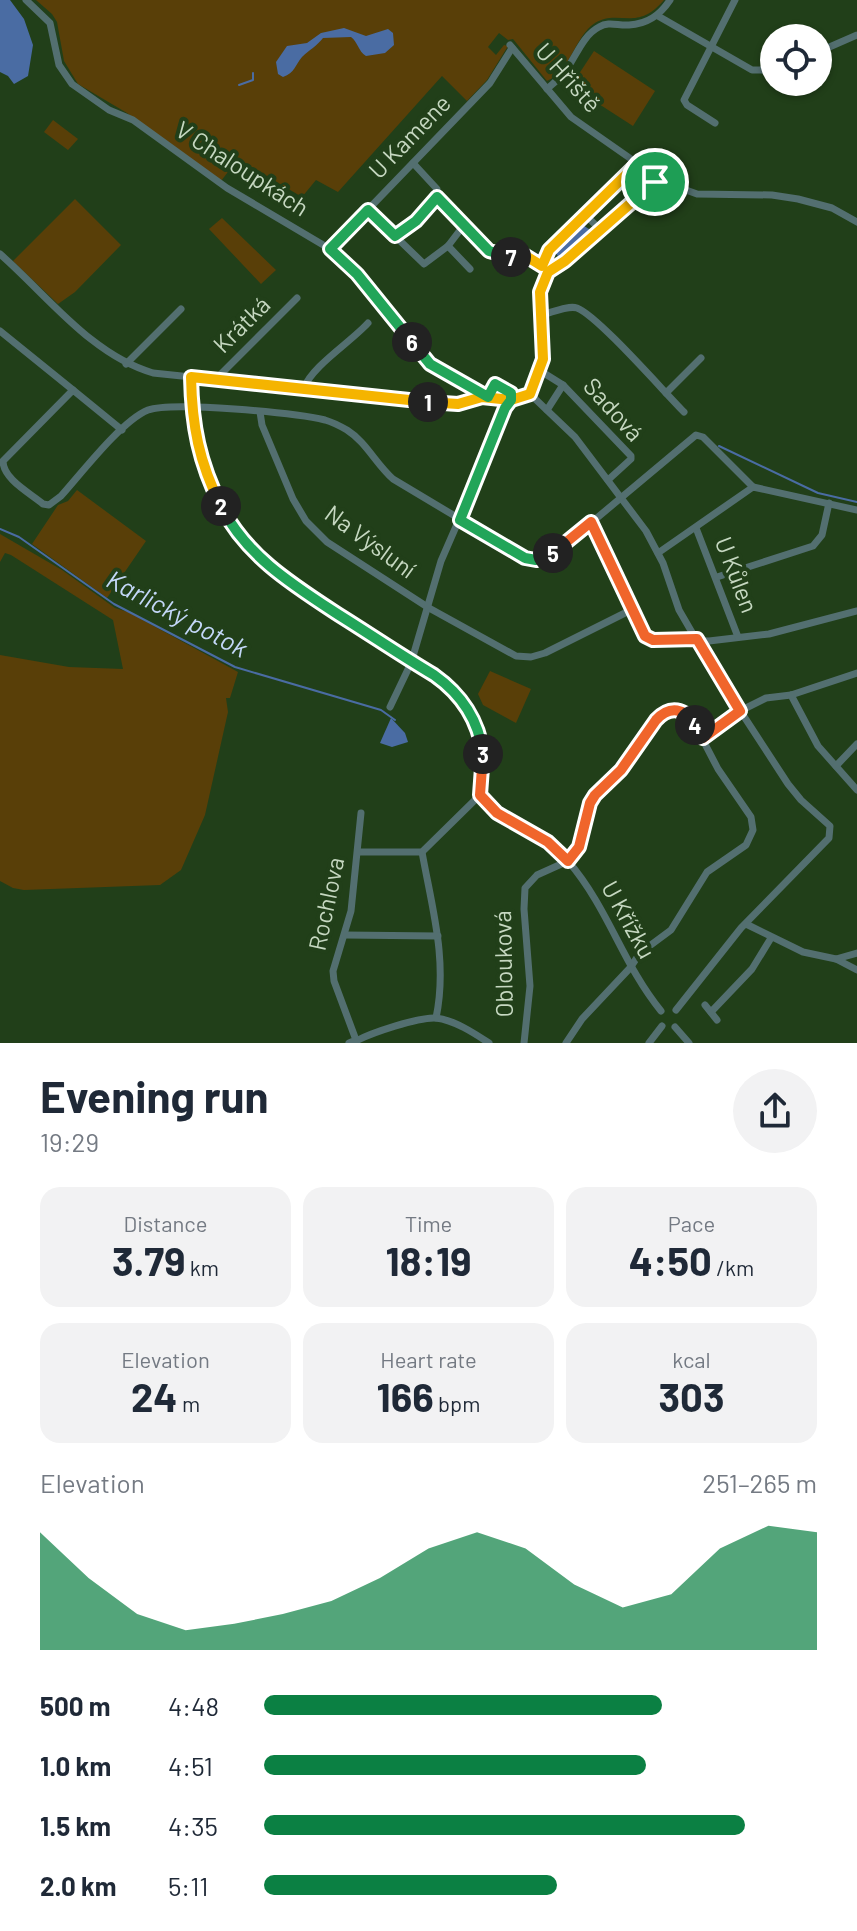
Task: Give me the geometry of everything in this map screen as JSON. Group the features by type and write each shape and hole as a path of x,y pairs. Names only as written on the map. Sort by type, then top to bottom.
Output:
{"street":[{"name":"V Chaloupkách","path":"26,0 50,23 59,65 72,84 109,110 133,120 227,188 330,249 357,274 430,364 488,397"},
{"path":"547,89 562,75 590,34 600,26 608,23 630,25 658,16 670,0"},
{"path":"715,123 684,100 735,0"},
{"path":"658,16 752,70 760,70"},
{"path":"832,46 857,35"},
{"name":"U Kamene","path":"330,249 490,83 511,46"},
{"name":"U Hřiště","path":"511,46 581,125 664,182 697,194 772,195 798,199 832,208 857,222"},
{"path":"395,236 416,221 437,197 437,189 413,163"},
{"path":"530,394 543,353 540,292 549,250 636,165"},
{"path":"545,269 601,230 649,185 664,182"},
{"path":"437,197 489,251 509,258 521,253 545,269"},
{"path":"368,210 424,264 448,246 464,225"},
{"path":"584,214 601,230"},
{"path":"448,246 470,269"},
{"path":"0,254 52,305 126,364 153,373 452,404 488,397 511,400 530,394"},
{"name":"Krátká","path":"215,380 297,298"},
{"path":"541,315 573,307 581,310 684,412"},
{"path":"126,364 181,309"},
{"path":"304,388 318,369 368,323"},
{"path":"0,331 122,430"},
{"path":"666,393 701,358"},
{"name":"Sadová","path":"539,370 563,385 631,456 608,480"},
{"path":"191,377 191,407 198,452 208,480 223,511 263,562 444,682 465,705 482,745 480,795 422,852 359,852"},
{"path":"390,707 411,663 441,561 511,400 511,393 495,384 488,397"},
{"path":"547,410 563,385"},
{"path":"73,390 3,461 4,471 43,504 49,505 61,496 134,418 149,409 191,407 260,412 337,424 360,440 393,479 525,558 536,560 546,558 561,548 698,434 753,487 857,510"},
{"path":"530,394 575,437 621,497 658,553 679,610 740,711 788,784 827,822 831,832 823,845 746,924 676,1010"},
{"name":"Na Výsluní","path":"260,412 262,425 293,499 306,521 327,542 429,608 516,656 531,657 545,653 633,609"},
{"path":"658,553 753,487"},
{"path":"717,577 813,546 822,535 829,503"},
{"path":"591,522 648,639 769,634 857,611"},
{"name":"U Kůlen","path":"696,528 738,637"},
{"path":"703,738 740,711 774,696 791,695 857,673"},
{"path":"791,695 812,737 857,790"},
{"path":"566,1043 582,1019 647,946 671,930 707,872 746,845 753,830 751,817 726,783 693,721 682,711 662,713 621,770 595,795 590,803 579,847 568,861"},
{"path":"836,766 857,744"},
{"name":"U Křížku","path":"480,795 497,813 548,842 568,861 608,917 630,968 661,1011"},
{"name":"Rochlova","path":"354,1042 333,971 353,899 361,813"},
{"path":"422,852 442,975 436,1018"},
{"name":"Oblouková","path":"524,1043 530,986 525,888 537,875 568,861"},
{"path":"746,924 812,955 836,959 857,970"},
{"path":"345,935 438,936"},
{"path":"711,1012 752,969 771,938"},
{"path":"836,959 857,953"},
{"path":"705,1005 717,1020"},
{"path":"668,1008 676,1010 680,1019 675,1027 669,1029 662,1026 658,1017 661,1011 668,1008"},
{"path":"354,1042 409,1023 436,1018 467,1029 489,1043"},
{"path":"649,1043 662,1026"},
{"path":"675,1027 689,1043"}],"shaded area":[{"path":"36,0 664,0 654,10 636,18 612,18 595,23 582,37 562,70 547,81 513,39 508,40 499,33 488,47 496,55 504,45 508,46 487,80 467,101 442,76 338,192 316,180 302,197 238,159 221,181 127,113 78,84 64,61 57,22"},
{"path":"594,51 655,91 633,126 571,86"},
{"path":"53,120 78,139 68,150 44,132"},
{"path":"75,199 121,245 75,292 58,304 13,261"},
{"path":"222,218 276,270 261,284 209,229"},
{"path":"77,490 146,541 107,598 32,544 58,505 68,501"},
{"path":"0,534 62,570 115,608 128,612 238,672 230,698 226,698 228,712 205,815 181,870 160,885 24,890 0,881 0,655 69,667 123,669 113,620 11,555 5,553 0,562"},
{"path":"490,671 531,689 516,723 483,705 478,694"}],"water":[{"path":"0,0 10,0 24,19 33,45 28,76 14,84 0,72"},
{"path":"344,28 366,36 388,29 393,33 394,45 385,53 366,56 351,37 323,38 290,73 283,77 278,74 276,62 287,46 307,43 321,33"},
{"path":"581,224 591,234 561,260 554,251"},
{"path":"391,718 405,733 408,742 392,747 380,743"}],"waterway":[{"path":"239,85 253,80 253,73"},
{"path":"719,446 818,493 857,502"},
{"name":"Karlický potok","path":"0,529 19,537 114,604 235,667 381,710 395,720"}],"route":[{"path":"655,182 565,261 548,272 540,292 543,359 530,394 525,397 511,400 482,397 452,404 191,377 191,407 198,452 223,511 238,533 263,562 295,586 456,692 472,718 482,745 480,795 507,821 548,842 568,861 579,847 590,803 595,795 621,770 662,713 673,710 689,715 703,738 740,711 697,639 653,640 645,636 591,522 561,548 546,558 536,560 525,558 460,520 511,400 511,393 495,384 488,397 430,364 357,274 330,249 368,210 395,236 416,221 437,197 489,251 509,258 521,253 542,266 549,250 636,165 664,182 655,182"}]}
